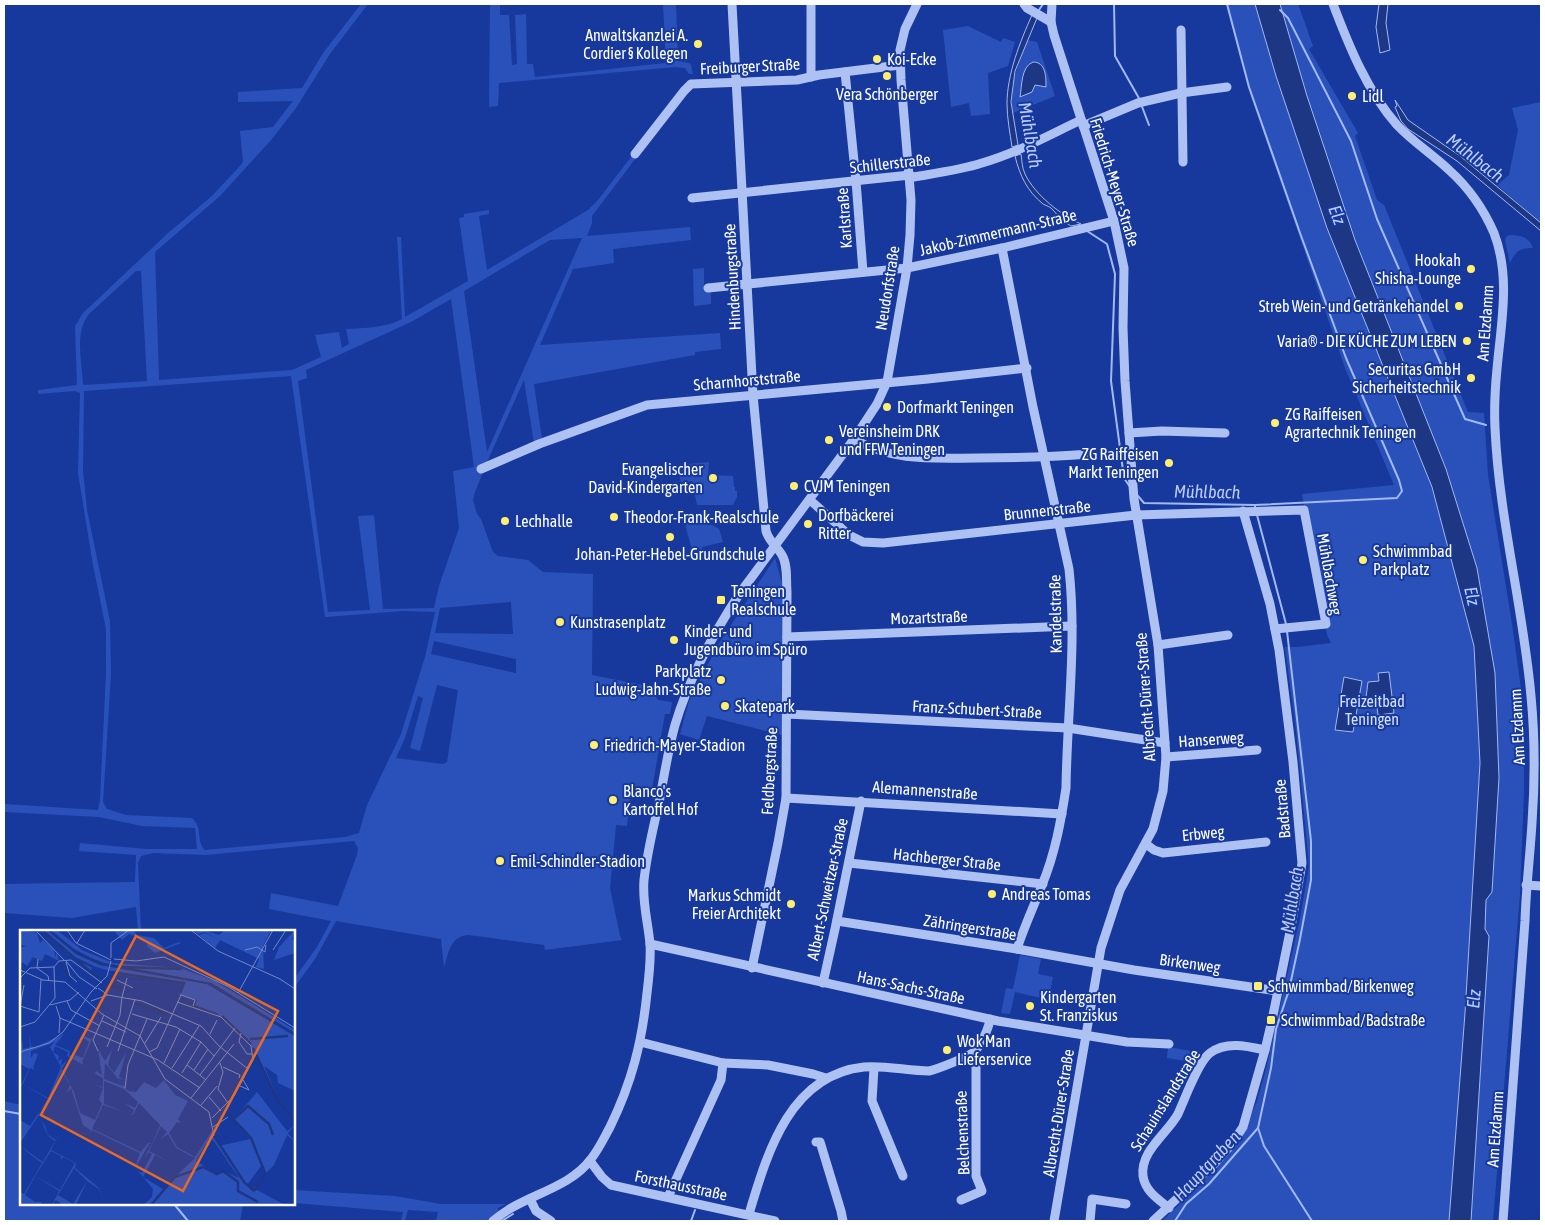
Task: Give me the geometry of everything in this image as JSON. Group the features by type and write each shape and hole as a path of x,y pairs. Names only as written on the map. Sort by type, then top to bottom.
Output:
{"street":[{"name":"Hindenburgstraße","path":"732,4 753,395 766,531 775,546"},
{"path":"810,4 811,77"},
{"name":"Neudorfstraße","path":"590,1161 600,1146 629,1086 640,1042 650,972 650,944 643,896 644,880 675,726 700,664 724,618 740,593 854,439 877,404 887,382 907,268 910,235 910,175 900,50 905,28 917,4"},
{"path":"1024,4 1051,22"},
{"name":"Friedrich-Meyer-Straße","path":"1052,4 1051,22 1114,221 1124,268 1123,328 1136,515"},
{"name":"Am Elzdamm","path":"1333,4 1354,55 1385,109 1406,134 1463,184 1484,214 1494,234 1502,264 1504,285 1495,392 1496,455 1501,500 1527,660 1534,734 1532,825 1526,885 1503,1221"},
{"path":"1181,30 1183,162"},
{"name":"Freiburger Straße","path":"635,154 691,84 797,80 900,65"},
{"name":"Karlstraße","path":"845,72 863,272"},
{"name":"Schillerstraße","path":"692,198 910,175 914,177 955,170 982,164 1082,123 1140,102 1227,86"},
{"name":"Jakob-Zimmermann-Straße","path":"708,288 907,268 1002,248 1114,221"},
{"name":"Kandelstraße","path":"1002,248 1044,458 1069,569 1072,594 1066,788 1062,814 1043,884 1017,950"},
{"name":"Scharnhorststraße","path":"481,469 539,444 646,405 1027,368"},
{"path":"1129,433 1162,431 1225,433"},
{"path":"854,439 885,453 915,458 1044,458 1089,454"},
{"name":"Brunnenstraße","path":"810,500 849,535 864,542 883,542 1136,515 1304,510"},
{"name":"Mühlbachweg","path":"1278,629 1326,624 1304,510"},
{"name":"Badstraße","path":"1155,1220 1213,1165 1243,1128 1265,1050 1290,935 1302,863 1278,629 1247,511"},
{"name":"Albrecht-Dürer-Straße","path":"1054,1221 1098,964 1108,922 1120,890 1153,829 1163,791 1166,757 1158,645 1136,515"},
{"name":"Feldbergstraße","path":"752,968 786,798 787,637 785,561 781,552 775,546"},
{"name":"Mozartstraße","path":"787,637 1072,626"},
{"path":"1158,645 1228,635"},
{"name":"Franz-Schubert-Straße","path":"787,714 1068,728 1165,743"},
{"name":"Hanserweg","path":"1166,757 1257,750"},
{"name":"Alemannenstraße","path":"786,798 1062,814"},
{"name":"Albert-Schweitzer-Straße","path":"823,983 861,801"},
{"name":"Erbweg","path":"1146,844 1154,850 1163,853 1266,842"},
{"name":"Hachberger Straße","path":"849,863 1043,884"},
{"path":"1526,885 1541,886"},
{"name":"Zähringerstraße","path":"836,921 1098,964"},
{"name":"Hans-Sachs-Straße","path":"650,944 990,1019 1127,1042 1169,1044"},
{"name":"Birkenweg","path":"1098,964 1278,991"},
{"path":"749,1214 764,1162 777,1134 791,1111 805,1094 826,1078 851,1069 874,1068 929,1071 938,1069 974,1052 988,1030 990,1019"},
{"path":"640,1042 723,1063 768,1065 826,1078"},
{"name":"Schauinslandstraße","path":"1169,1208 1147,1189 1143,1178 1143,1166 1148,1153 1178,1114 1208,1054 1226,1046 1254,1047 1265,1050"},
{"name":"Belchenstraße","path":"961,1200 982,1191 976,1176 976,1058 974,1052"},
{"path":"668,1197 721,1080 723,1063"},
{"path":"874,1068 872,1101 903,1176"},
{"path":"816,1142 820,1142 821,1145 841,1211 842,1221"},
{"path":"493,1221 507,1210 559,1185 590,1161"},
{"name":"Forsthausstraße","path":"590,1161 602,1177 611,1185 775,1221"},
{"path":"530,1198 536,1210 551,1221"},
{"path":"1090,1221 1092,1198 1126,1204"},
{"path":"724,1221 726,1210"}],"green space":[{"path":"361,4 368,4 330,54 296,108 272,139 220,196 155,252 159,380 292,370 321,357 315,335 339,332 342,348 349,344 346,329 382,326 402,319 397,237 401,237 405,317 468,281 459,218 464,217 464,214 489,210 489,214 479,216 487,270 588,210 598,200 641,144 645,146 592,216 592,223 587,236 690,227 691,240 613,249 614,263 573,269 540,345 720,333 721,349 695,352 695,355 534,384 542,439 534,443 524,380 487,462 473,500 493,552 498,556 528,560 543,572 593,574 592,675 648,686 658,700 672,702 670,714 665,714 652,789 631,787 627,826 616,825 610,888 622,940 545,950 544,945 469,935 458,938 454,942 444,967 441,939 336,921 315,959 295,987 295,978 317,947 331,921 269,909 271,893 338,906 357,855 358,848 354,841 206,855 153,853 141,856 138,863 141,930 138,930 136,907 72,918 4,913 4,884 135,882 136,855 79,851 80,843 146,849 197,849 195,828 142,826 99,817 4,812 4,804 98,810 100,800 106,674 106,629 78,473 80,393 75,391 38,394 38,390 77,385 75,326 83,313 167,234 213,195 240,166 243,162 240,131 273,127 293,101 238,102 238,92 302,88 323,53","holes":["582,238 487,452 464,291 550,240","136,271 141,271 147,381 84,385 80,338 84,322 89,314","451,299 474,467 453,471 459,528 439,586 434,608 383,609 374,515 358,516 370,610 328,612 298,381 307,378 306,370 411,322","291,376 325,617 403,611 435,612 425,657 401,734 367,805 359,833 345,837 205,850 202,847 197,826 192,818 126,815 107,809 103,802 111,674 110,621 87,510 83,471 84,391","511,602 513,634 435,633 440,608","434,641 516,659 516,673 431,654","437,685 458,690 447,762 443,764 396,758 405,738 418,696 423,698 410,748 420,751"]},
{"path":"490,4 500,4 500,15 509,15 512,65 517,64 515,15 526,14 527,64 533,64 535,77 666,63 663,4 676,4 678,61 689,63 693,74 689,74 685,68 675,67 499,83 498,106 489,107"},
{"name":"Freizeitbad Teningen","path":"1226,4 1255,4 1276,76 1432,487 1474,646 1480,763 1465,1013 1449,1221 1162,1221 1204,1181 1244,1132 1257,1101 1266,1069 1300,918 1309,866 1296,730 1285,647 1331,643 1327,635 1302,494 1394,485 1345,368 1248,88"},
{"path":"1280,4 1298,4 1313,46 1309,49 1358,133 1355,136 1377,200 1384,205 1468,412 1484,413 1488,475 1512,624 1524,726 1524,792 1520,894 1493,1221 1471,1221 1489,936 1485,929 1486,900 1492,892 1499,778 1495,673 1477,568 1446,469 1355,240 1307,96"},
{"path":"968,26 1001,42 1003,38 1015,42 1008,66 988,73 990,114 971,116 969,103 951,107 943,30"},
{"path":"1027,40 1037,42 1055,96 1013,113 1013,85"},
{"path":"1541,102 1541,223 1497,185 1509,175 1518,130 1512,108"},
{"path":"1507,236 1525,238 1533,248 1518,251 1510,263 1505,240"},
{"path":"704,268 704,290 711,290 711,304 694,306 693,269"},
{"name":"Evangelischer David-Kindergarten","path":"709,462 708,475 733,476 737,497 733,505 697,505 692,481 681,484 678,465"},
{"path":"693,515 719,529 723,542 702,547 704,554 694,557 683,517"},
{"path":"775,558 783,586 782,735 707,716 699,740 680,734 689,701 718,645"},
{"path":"1020,955 1041,959 1038,974 1053,977 1049,997 1042,996 1041,998 1015,992 1010,1014 1001,1013 1006,988 1013,989"},
{"path":"1168,1047 1196,1052 1192,1062 1167,1058"},
{"path":"4,1101 20,1105 20,1205 243,1205 240,1221 4,1221"},
{"path":"295,1190 395,1196 441,1204 506,1204 498,1208 499,1221 436,1221 438,1212 408,1210 405,1221 401,1221 403,1212 295,1203"}],"water":[{"name":"Elz","path":"1255,4 1280,4 1307,96 1355,240 1446,469 1477,568 1495,673 1499,778 1492,892 1486,900 1485,929 1489,936 1471,1221 1449,1221 1465,1013 1480,763 1474,646 1432,487 1327,228 1276,76"},
{"path":"1379,4 1388,4 1386,23 1390,50 1380,53 1376,27"},
{"path":"1032,15 1037,18 1015,71 1011,102 1018,145 1012,147 1007,109 1009,81 1019,47"},
{"path":"1033,62 1041,64 1043,67 1046,87 1035,85 1032,92 1020,97 1024,72 1029,64"},
{"path":"1395,100 1408,120 1460,156 1541,223 1541,231 1457,161 1408,129 1401,121 1395,107 1397,106"},
{"path":"1021,154 1024,172 1035,189 1057,210 1081,224 1071,226 1033,194 1025,183 1017,163 1015,156"},
{"path":"1389,672 1394,713 1378,715 1377,707 1365,705 1368,682 1379,681 1378,673"},
{"path":"1344,677 1362,681 1353,732 1335,730"}],"waterway":[{"name":"Mühlbach","path":"1039,10 1043,4"},
{"path":"1114,4 1115,56 1140,100"},
{"path":"1227,4 1249,87 1300,233 1346,358 1399,480 1402,491 1397,498 1255,505"},
{"path":"1280,10 1288,18 1351,141 1377,219 1465,419 1486,425"},
{"path":"1141,104 1149,125"},
{"name":"Mühlbach","path":"1087,231 1107,244 1115,274 1111,381 1124,478 1130,487"},
{"name":"Mühlbach","path":"1138,496 1144,503 1255,505 1255,508"},
{"name":"Mühlbach","path":"1257,515 1286,624"},
{"name":"Mühlbach","path":"1175,1221 1186,1204 1209,1184 1258,1128 1271,1068 1276,1029 1289,990 1300,939 1311,880 1311,841 1287,631"},
{"path":"4,1111 20,1114"},
{"path":"1258,1128 1264,1146 1312,1221"},
{"path":"175,1205 188,1221"},
{"path":"691,1221 695,1210"},
{"path":"502,1221 513,1214"}],"place":[{"name":"Anwaltskanzlei A. Cordier § Kollegen","path":"698,44"},
{"name":"Koi-Ecke","path":"877,59"},
{"name":"Vera Schönberger","path":"887,76"},
{"name":"Lidl","path":"1352,96"},
{"name":"Hookah Shisha-Lounge","path":"1471,269"},
{"name":"Streb Wein- und Getränkehandel","path":"1459,306"},
{"name":"Varia® - DIE KÜCHE ZUM LEBEN","path":"1467,341"},
{"name":"Securitas GmbH Sicherheitstechnik","path":"1471,378"},
{"name":"Dorfmarkt Teningen","path":"887,407"},
{"name":"ZG Raiffeisen Agrartechnik Teningen","path":"1275,423"},
{"name":"Vereinsheim DRK und FFW Teningen","path":"829,440"},
{"name":"ZG Raiffeisen Markt Teningen","path":"1169,463"},
{"name":"Evangelischer David-Kindergarten","path":"713,478"},
{"name":"CVJM Teningen","path":"794,486"},
{"name":"Theodor-Frank-Realschule","path":"614,517"},
{"name":"Lechhalle","path":"505,521"},
{"name":"Dorfbäckerei Ritter","path":"808,524"},
{"name":"Johan-Peter-Hebel-Grundschule","path":"670,537"},
{"name":"Schwimmbad Parkplatz","path":"1363,560"},
{"name":"Teningen Realschule","path":"721,600"},
{"name":"Kunstrasenplatz","path":"560,622"},
{"name":"Kinder- und Jugendbüro im Spüro","path":"674,640"},
{"name":"Parkplatz Ludwig-Jahn-Straße","path":"721,680"},
{"name":"Skatepark","path":"725,706"},
{"name":"Friedrich-Mayer-Stadion","path":"594,745"},
{"name":"Blanco's Kartoffel Hof","path":"613,800"},
{"name":"Emil-Schindler-Stadion","path":"500,861"},
{"name":"Andreas Tomas","path":"992,894"},
{"name":"Markus Schmidt Freier Architekt","path":"791,904"},
{"name":"Schwimmbad/Birkenweg","path":"1258,986"},
{"name":"Kindergarten St. Franziskus","path":"1030,1006"},
{"name":"Schwimmbad/Badstraße","path":"1271,1020"},
{"name":"Wok Man Lieferservice","path":"947,1050"}],"water label":[{"name":"Hauptgraben","path":"1207,1166"}]}
